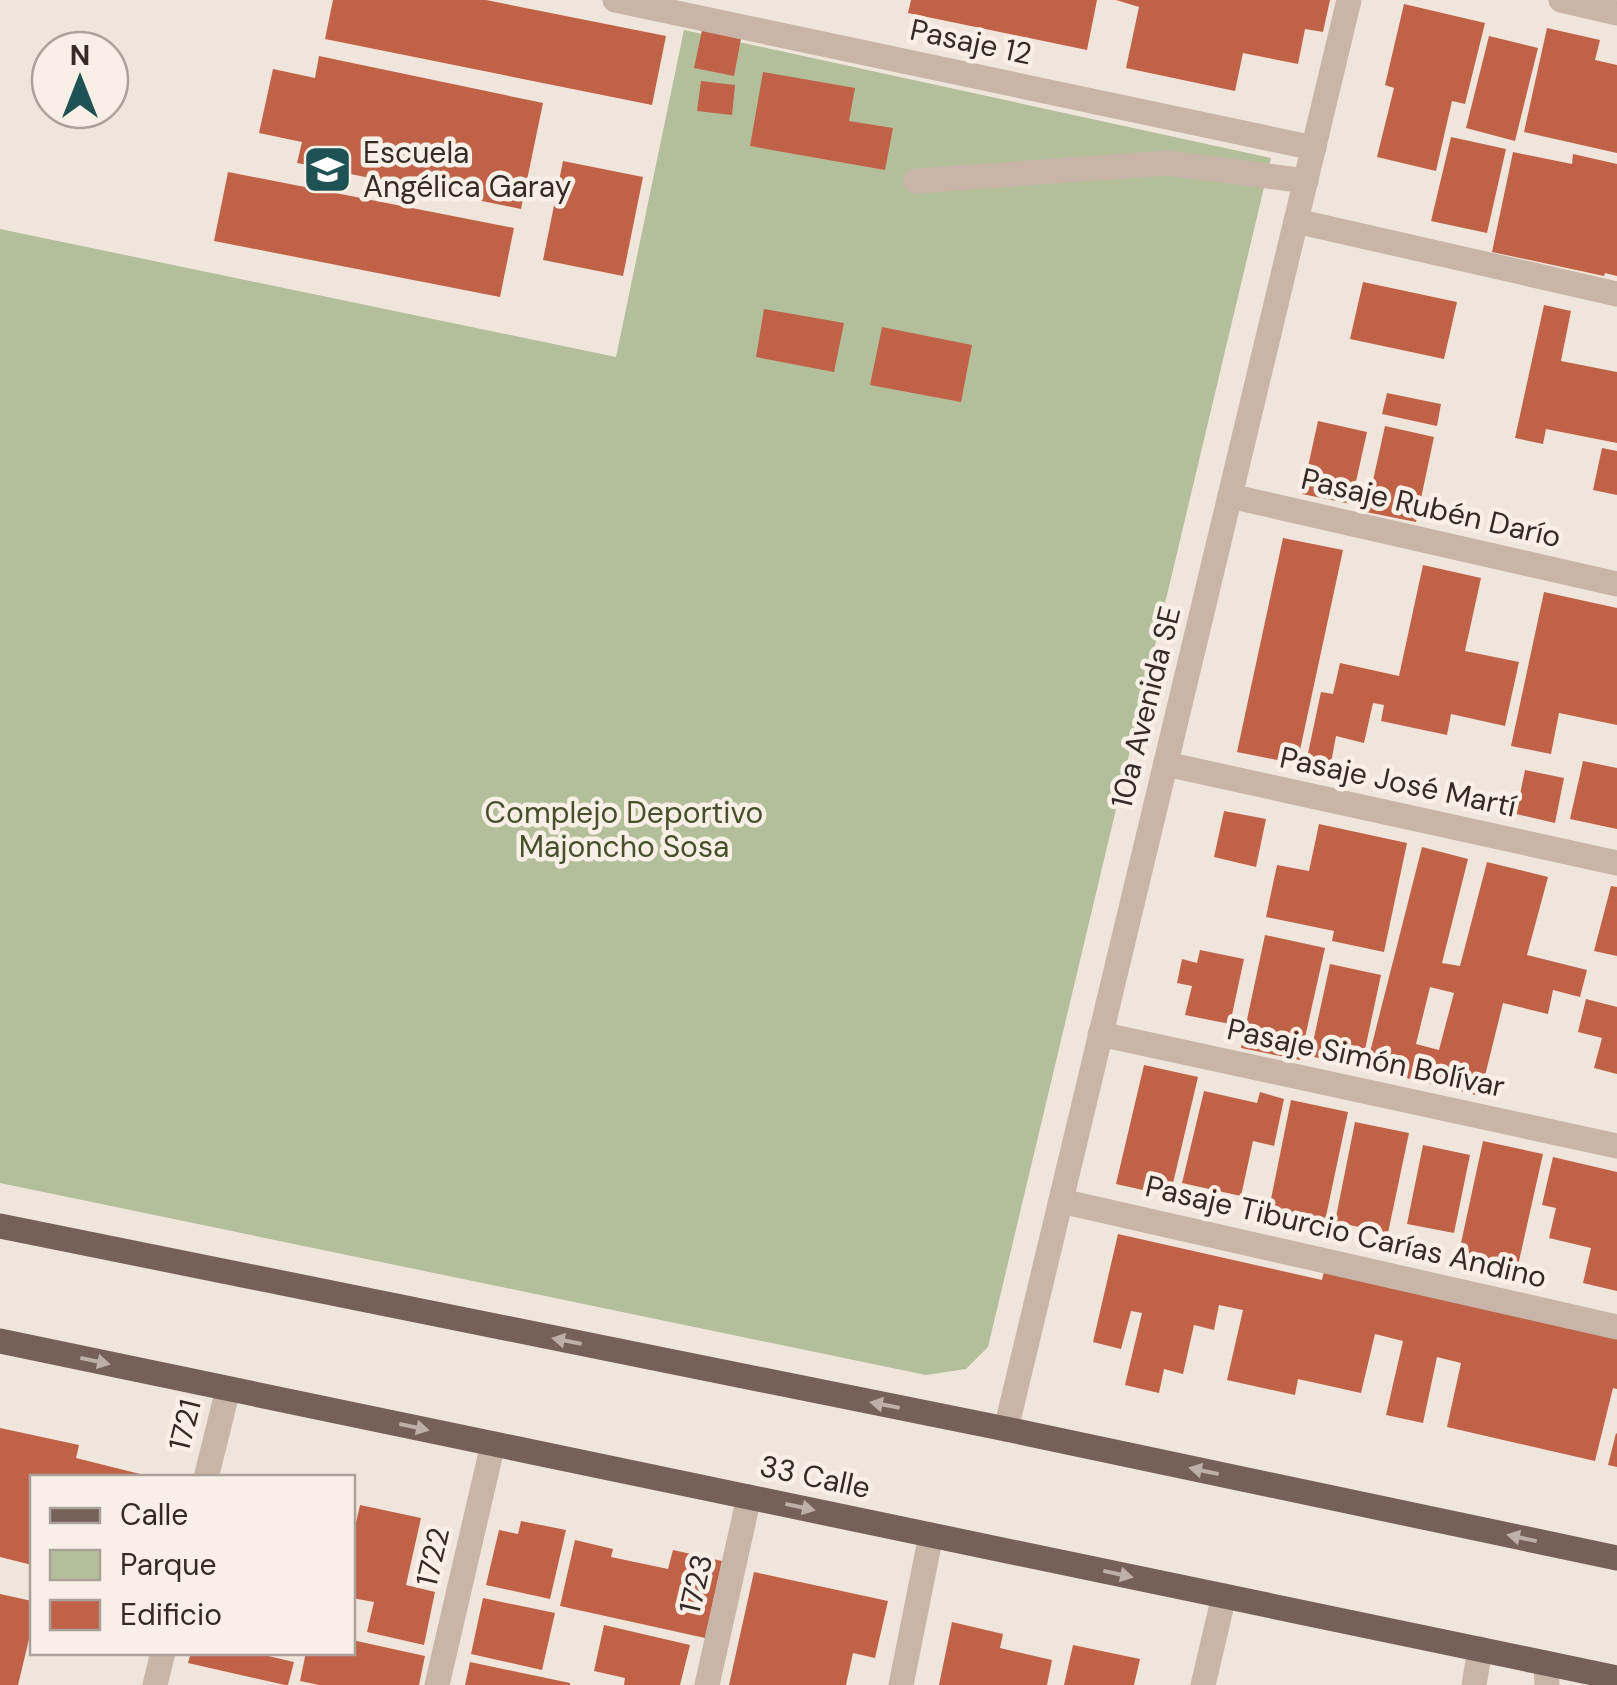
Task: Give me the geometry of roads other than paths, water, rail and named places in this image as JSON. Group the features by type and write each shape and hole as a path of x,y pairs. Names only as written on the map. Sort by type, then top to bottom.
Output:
{"main road":[{"path":"0,1226 1006,1429 1617,1558"},
{"name":"33 Calle","path":"0,1341 1480,1649 1546,1674 1617,1678"}],"street":[{"name":"Pasaje 12","path":"615,0 1314,148"},
{"name":"10a Avenida SE","path":"1006,1429 1350,0"},
{"path":"1561,0 1617,13"},
{"path":"916,180 1167,163 1306,181"},
{"path":"1296,220 1617,294"},
{"name":"Pasaje Rubén Darío","path":"1230,496 1617,584"},
{"name":"Pasaje José Martí","path":"1166,764 1617,864"},
{"name":"Pasaje Simón Bolívar","path":"1100,1034 1617,1146"},
{"name":"Pasaje Tiburcio Carías Andino","path":"1061,1201 1617,1327"},
{"name":"1721","path":"207,1475 228,1388"},
{"name":"1722","path":"437,1685 492,1444"},
{"name":"1723","path":"707,1685 749,1496"},
{"path":"901,1685 931,1535"},
{"path":"1202,1685 1224,1596"},
{"path":"1474,1685 1480,1649"},
{"path":"156,1685 163,1655"}],"place":[{"name":"Escuela Angélica Garay","path":"328,170"}],"park label":[{"name":"Complejo Deportivo Majoncho Sosa","path":"624,830"}]}
